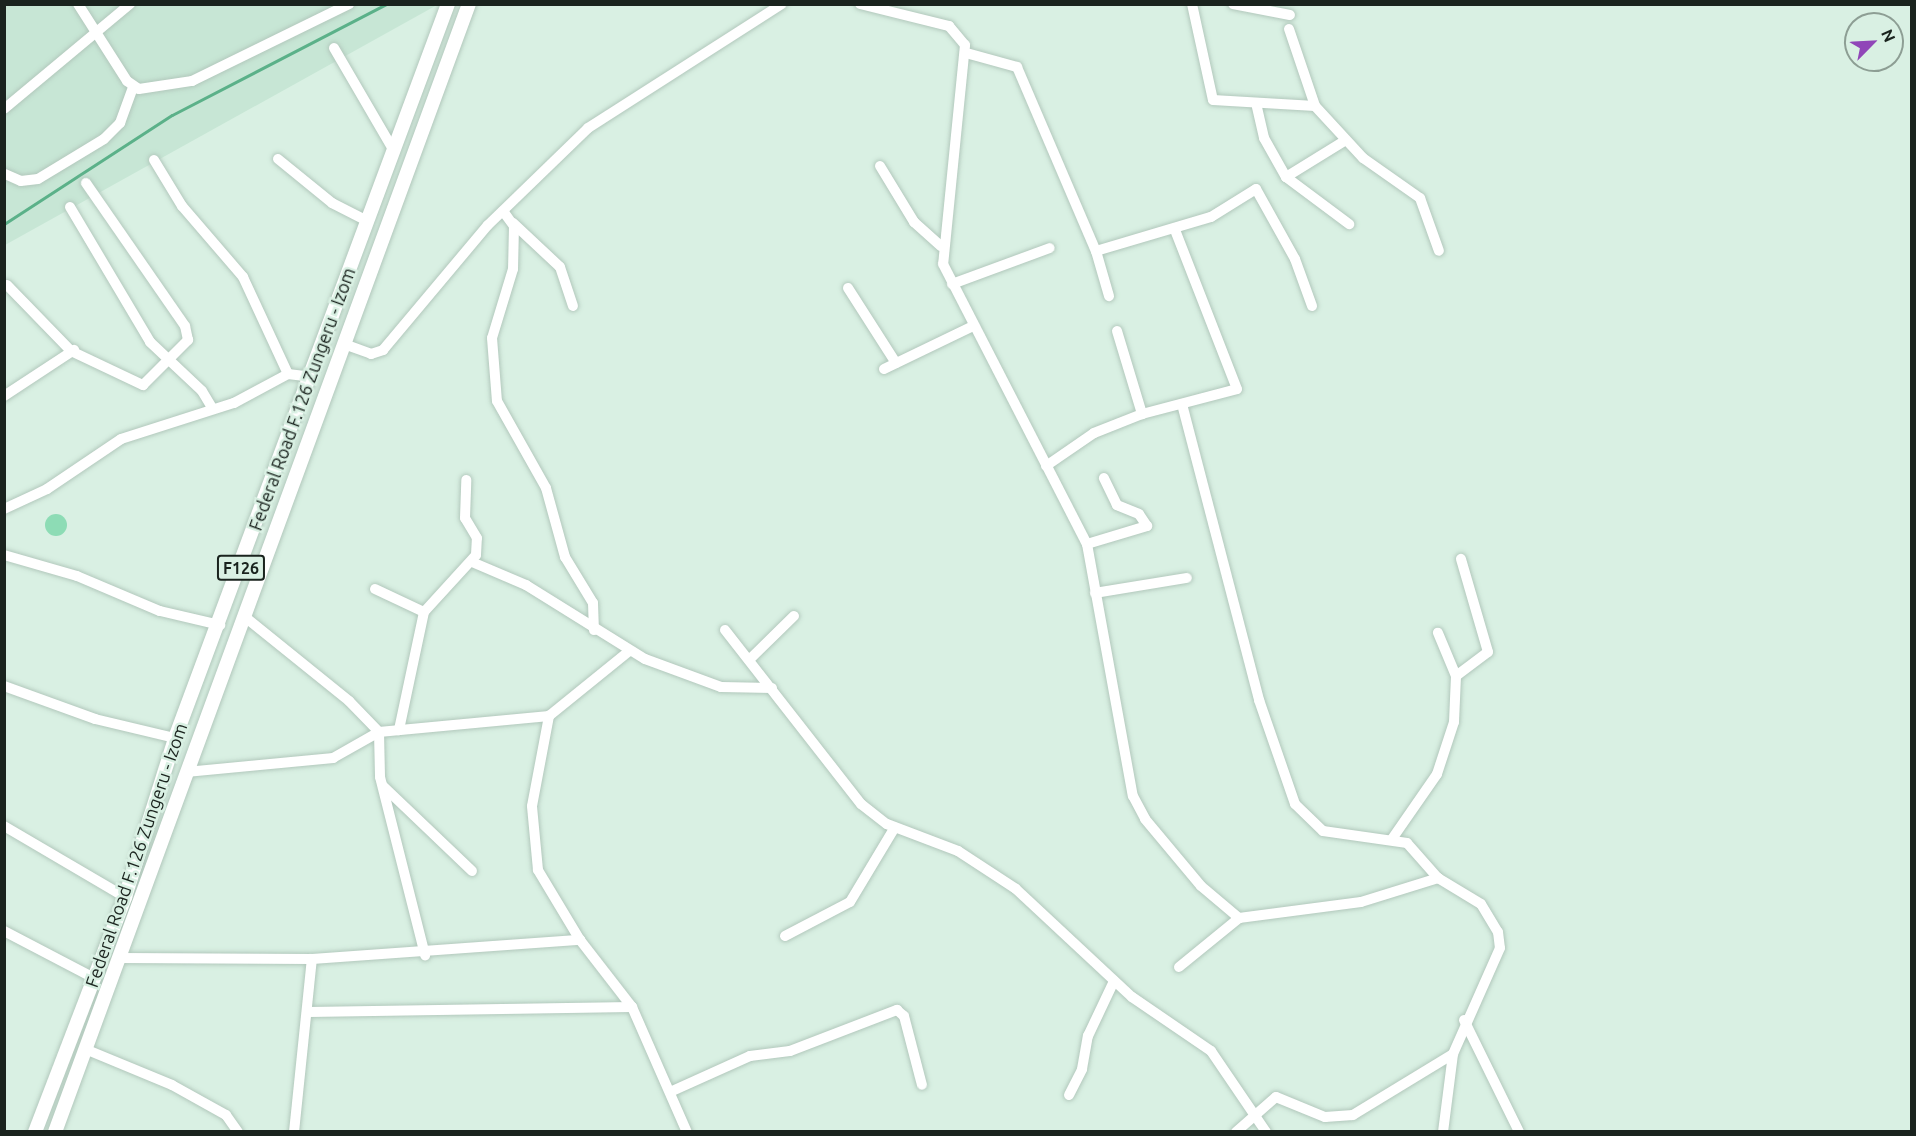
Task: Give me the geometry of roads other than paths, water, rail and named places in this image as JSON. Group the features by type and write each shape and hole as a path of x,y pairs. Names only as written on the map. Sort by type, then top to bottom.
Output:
{"main road":[{"name":"Federal Road F.126 Zungeru - Izom","path":"35,1131 125,897 175,738 220,626 366,220 385,176 448,4"},
{"name":"Federal Road F.126 Zungeru - Izom","path":"55,1131 468,4"},
{"path":"385,176 404,183"}],"street":[{"path":"78,4 93,31 133,88"},
{"path":"4,109 93,31 130,4"},
{"path":"133,88 192,81 349,4"},
{"path":"344,344 371,354 383,350 503,211 622,102 782,4"},
{"path":"860,4 949,26 960,33 966,53 941,246 952,284 1088,544 1133,796 1144,819 1201,886 1239,918"},
{"path":"1192,4 1213,100 1315,106"},
{"path":"1233,4 1290,15"},
{"path":"1289,29 1315,106 1346,140 1420,198 1439,250"},
{"path":"334,48 394,151"},
{"path":"966,53 1017,67 1096,251 1109,296"},
{"path":"5,174 21,181 38,180 104,139 120,123 133,88"},
{"path":"1256,102 1264,138 1286,177 1349,224"},
{"path":"1286,177 1346,140"},
{"path":"154,159 182,206 243,277 288,374"},
{"path":"278,159 332,203 366,220"},
{"path":"880,166 914,222 941,246"},
{"path":"7,285 56,339 143,385 171,362 188,340 187,330 86,183"},
{"path":"1096,251 1175,230 1210,217 1256,189 1295,259 1312,306"},
{"path":"70,207 150,342 213,409"},
{"path":"503,211 560,267 573,306"},
{"path":"513,223 511,282 492,342 497,401 546,488 565,556 593,603 594,630"},
{"path":"1046,466 1094,433 1142,414 1238,388 1175,230"},
{"path":"952,284 1050,248"},
{"path":"848,288 896,363"},
{"path":"885,369 973,326"},
{"path":"1117,331 1142,414"},
{"path":"4,396 74,350"},
{"path":"4,509 47,489 121,439 213,409 288,374 311,377"},
{"path":"1182,404 1259,700 1295,804 1323,831 1392,839 1413,848 1438,878 1481,904 1500,940 1464,1020 1453,1054 1443,1131"},
{"path":"1088,544 1148,526 1139,514 1117,505 1104,478"},
{"path":"399,730 424,612 472,562 477,538 465,518 466,480"},
{"path":"4,555 77,576 160,611 220,626"},
{"path":"1456,676 1488,652 1461,559"},
{"path":"472,562 526,585 628,652 721,687 772,688"},
{"path":"1095,593 1187,578"},
{"path":"375,589 424,612"},
{"path":"749,660 794,616"},
{"path":"245,617 349,701 379,732 382,786 425,955"},
{"path":"725,630 861,804 895,827 939,841 1016,889 1114,981 1211,1052 1266,1131"},
{"path":"1392,839 1440,767 1455,717 1456,676 1438,633"},
{"path":"186,772 333,758 379,732 549,716 628,652"},
{"path":"4,686 95,719 175,738"},
{"path":"549,716 531,819 538,870 580,940 632,1007 687,1131"},
{"path":"382,786 471,871"},
{"path":"4,826 125,897"},
{"path":"785,936 850,902 895,827"},
{"path":"1179,967 1239,918 1361,902 1438,878"},
{"path":"4,931 94,978"},
{"path":"119,958 312,959 425,955 580,940"},
{"path":"294,1131 309,1012 312,959"},
{"path":"1069,1095 1082,1070 1088,1036 1114,981"},
{"path":"309,1012 632,1007"},
{"path":"670,1092 750,1056 790,1051 897,1010 904,1016 922,1085"},
{"path":"1464,1020 1519,1131"},
{"path":"85,1049 172,1085 226,1115 238,1131"},
{"path":"1236,1131 1276,1097 1325,1117 1344,1118 1453,1054"}],"waterway":[{"path":"4,224 172,115 386,4"}]}
